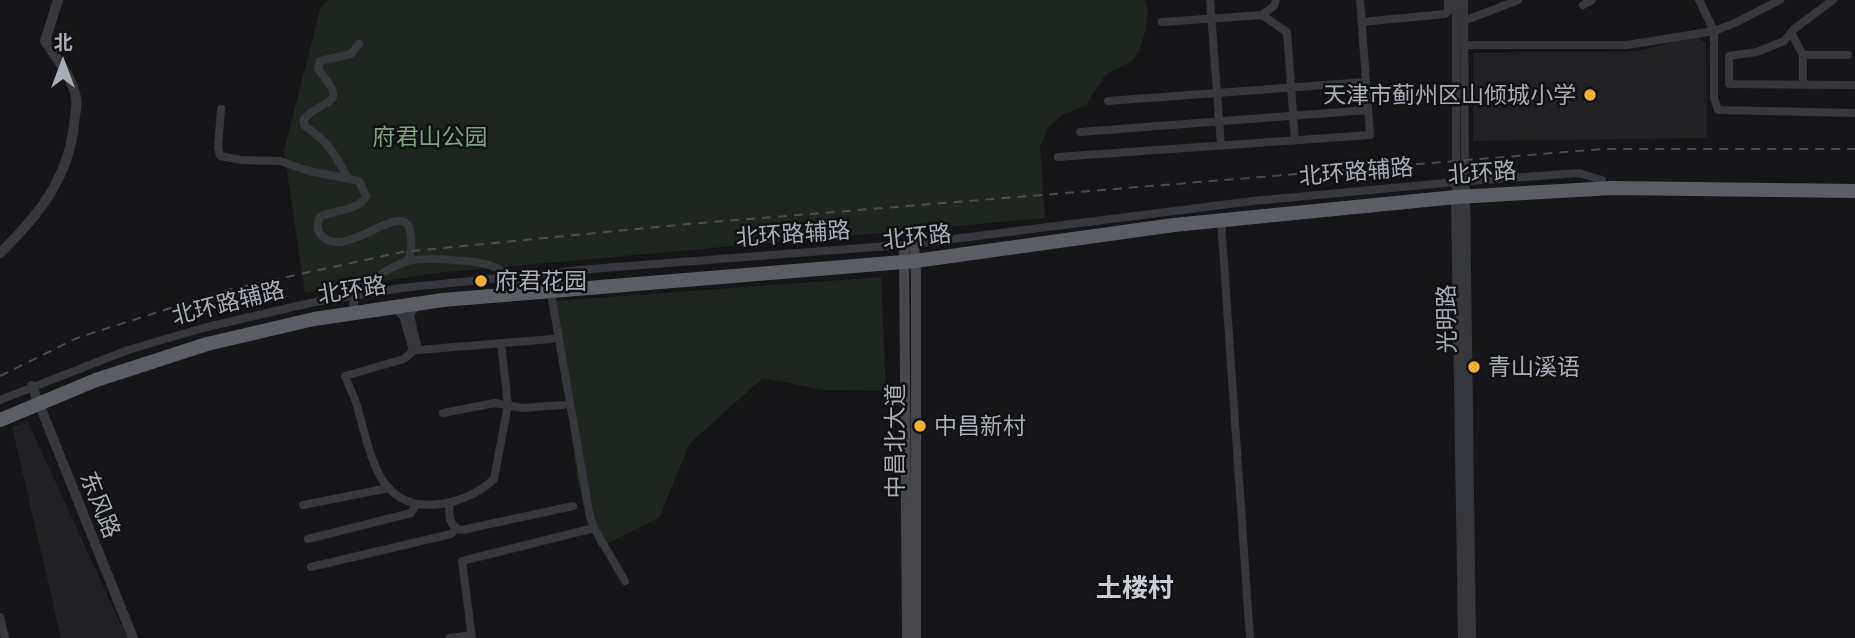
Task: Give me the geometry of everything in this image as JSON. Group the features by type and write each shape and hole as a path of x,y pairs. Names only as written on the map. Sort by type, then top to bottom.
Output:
{"highway":[{"name":"北环路","path":"0,410 159,350 356,299 442,291 512,280 910,253 1198,215 1460,189 1602,180 1855,183"},
{"name":"北环路","path":"0,420 35,395 207,344 281,326 420,303 1221,220 1460,189 1855,191"}],"main road":[{"name":"中昌北大道","path":"908,638 910,253"},
{"name":"中昌北大道","path":"910,253 916,638"}],"street":[{"path":"0,253 30,224 53,192 72,142 76,99 68,78 46,41 58,0"},
{"path":"1210,0 1221,146"},
{"path":"1162,22 1262,15 1274,6 1276,0"},
{"path":"1058,157 1370,135 1360,0"},
{"path":"1362,22 1445,14 1448,12 1448,0"},
{"name":"光明路","path":"1457,0 1471,638"},
{"name":"光明路","path":"1463,638 1460,189 1464,0"},
{"path":"1464,21 1518,0"},
{"path":"1583,5 1592,0"},
{"path":"1699,0 1714,31 1714,98 1718,110 1855,113"},
{"path":"1464,46 1627,45 1714,31 1780,0"},
{"path":"1833,0 1784,41 1757,52 1729,56 1729,84 1855,85"},
{"path":"1262,15 1287,32 1295,141"},
{"path":"1791,33 1803,55 1803,84"},
{"path":"347,177 331,147 303,125 303,119 331,101 333,86 318,69 320,61 351,54 359,44"},
{"path":"1803,55 1849,55"},
{"path":"1108,101 1366,82"},
{"path":"221,109 218,148 220,156 241,160 281,161 325,175 359,181 366,196 357,206 320,217 317,229 320,235 329,241 340,243 356,239 381,225 397,220 409,227 412,251 418,260"},
{"path":"1080,132 1368,110"},
{"path":"1221,220 1250,638"},
{"path":"407,261 412,251"},
{"path":"356,299 369,282 407,261 489,265 512,280"},
{"path":"551,294 587,503 594,528 625,581"},
{"path":"415,351 410,315 420,303"},
{"path":"391,307 403,316 415,351"},
{"path":"501,343 508,405 494,479 471,495 450,502 416,504 404,501 389,488 375,468 357,405 345,376 404,359 415,351 501,343 552,339"},
{"path":"0,400 35,395"},
{"name":"东风路","path":"35,395 133,638"},
{"path":"443,413 495,403 522,408 563,405"},
{"path":"303,505 389,488"},
{"path":"450,502 448,511 451,523 456,529 462,530 573,506"},
{"path":"308,539 411,513 416,504"},
{"path":"450,638 472,636 462,561 594,528"},
{"path":"311,567 451,534 456,529"},
{"path":"0,617 5,638"}],"shaded area":[{"name":"天津市蓟州区山倾城小学","path":"1694,36 1706,43 1707,138 1473,141 1473,53 1639,51"},
{"path":"28,422 127,638 61,638 12,427"}],"green space":[{"name":"府君山公园","path":"328,0 1145,0 1148,10 1145,32 1139,51 1132,61 1106,74 1086,105 1063,115 1049,127 1040,146 1045,218 436,273 305,293 284,151 320,9"},
{"path":"881,277 886,391 823,390 763,378 690,443 659,518 599,548 585,512 577,477 554,301"}],"railway":[{"path":"0,376 77,338 227,290 402,252 688,224 1602,149 1855,149"}],"place":[{"name":"天津市蓟州区山倾城小学","path":"1590,95"},
{"name":"府君花园","path":"481,281"},
{"name":"青山溪语","path":"1474,367"},
{"name":"中昌新村","path":"920,426"}],"district":[{"name":"土楼村","path":"1135,588"}]}
